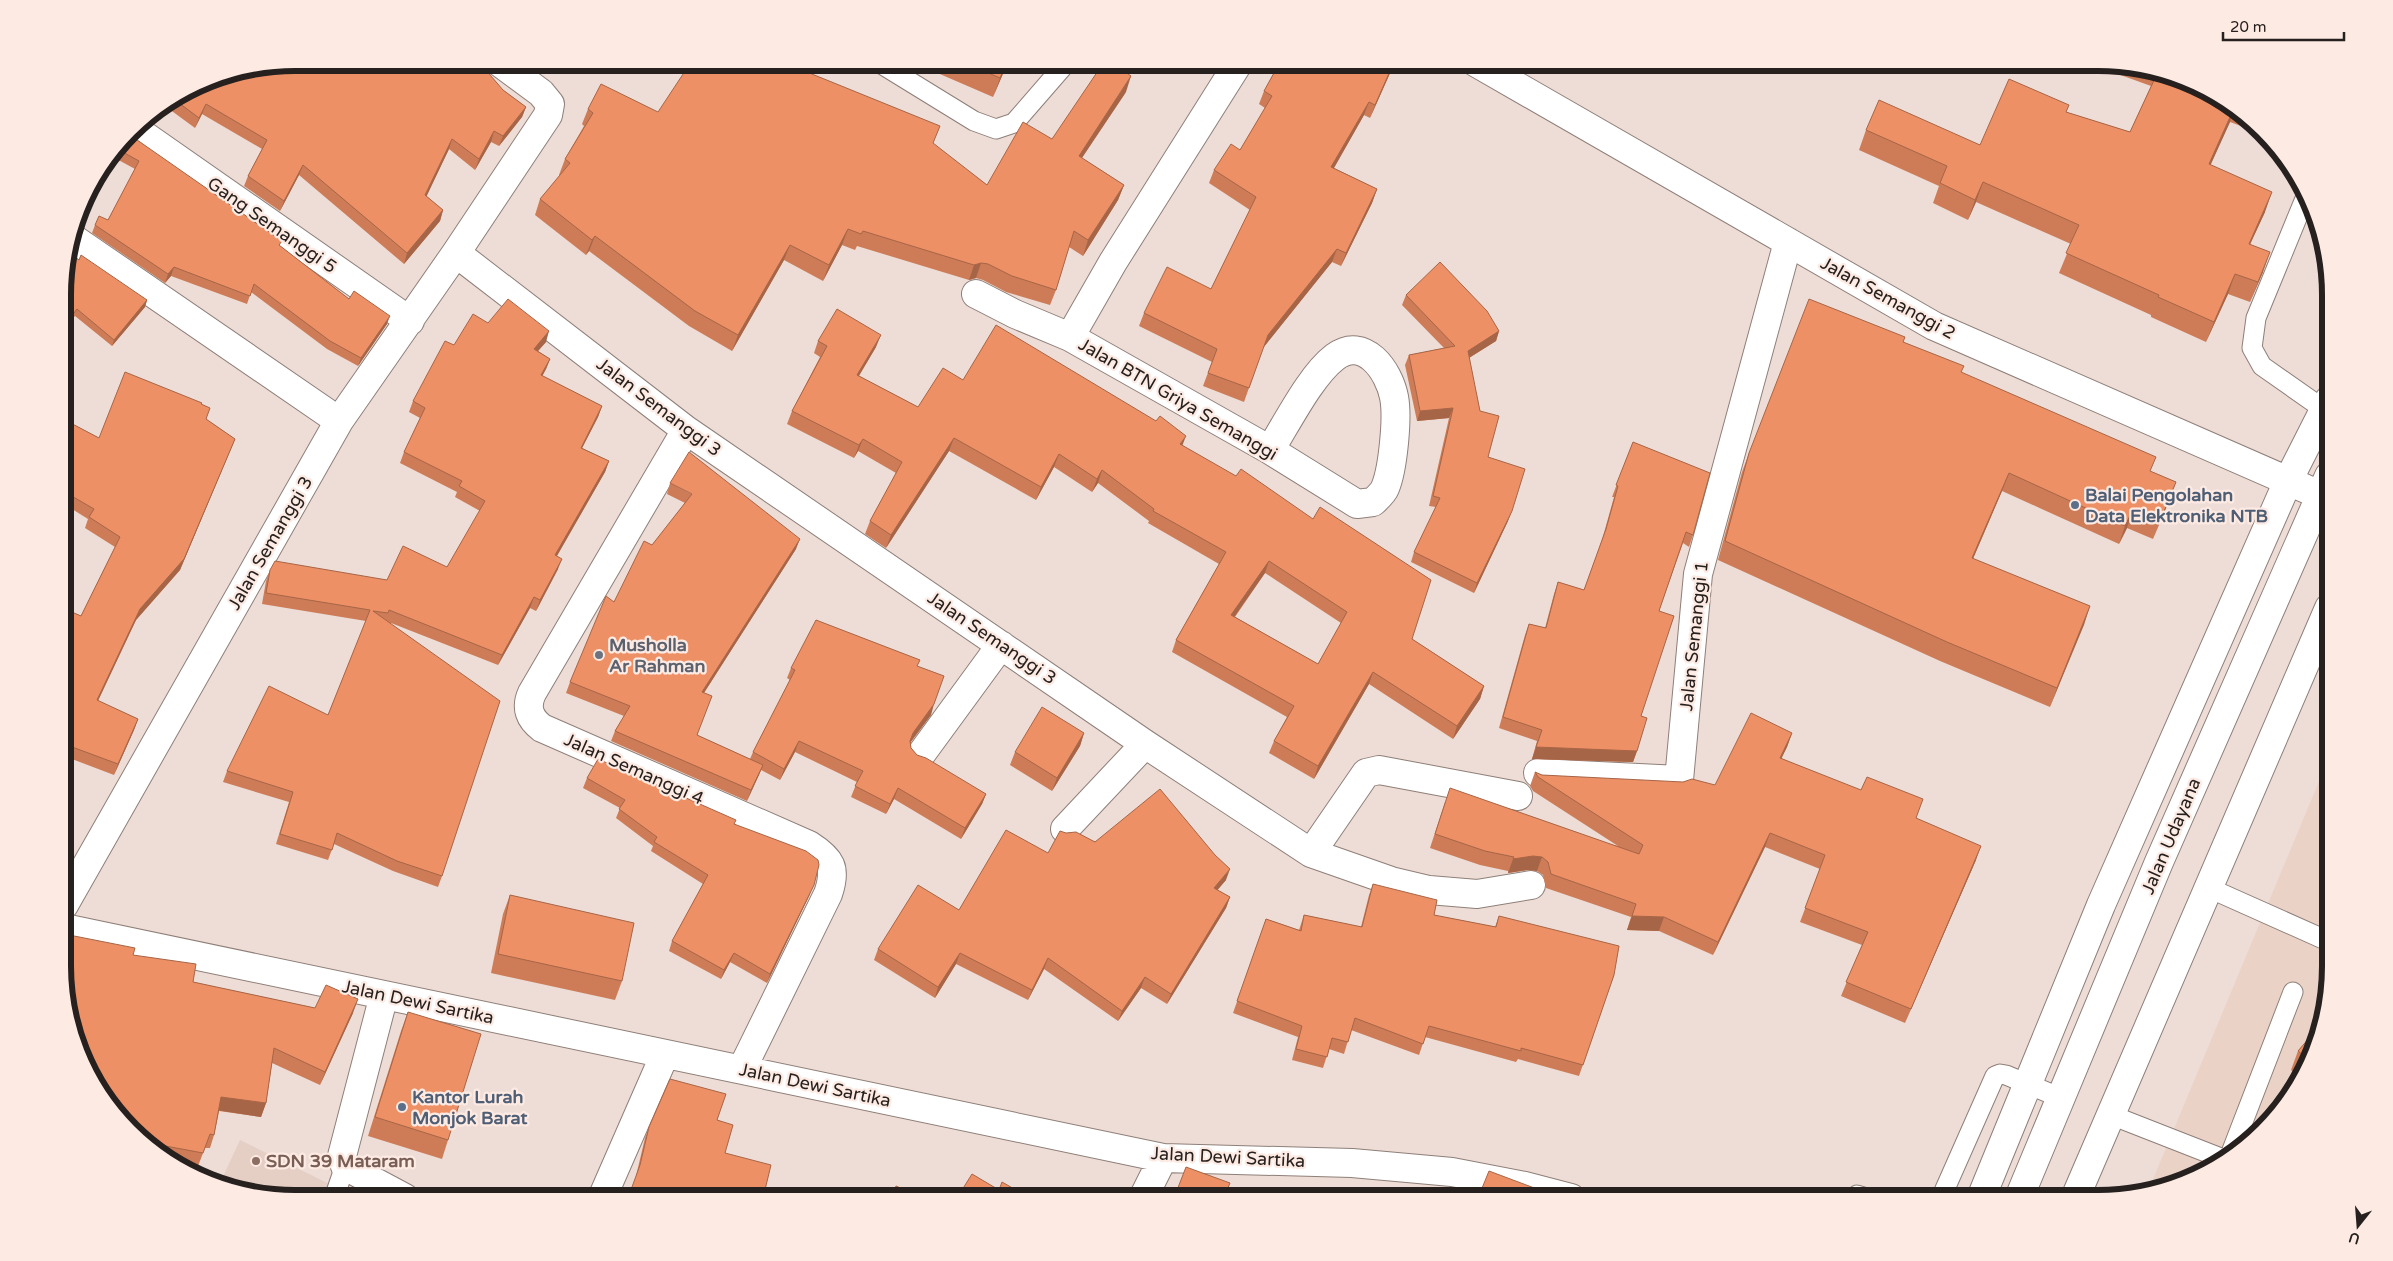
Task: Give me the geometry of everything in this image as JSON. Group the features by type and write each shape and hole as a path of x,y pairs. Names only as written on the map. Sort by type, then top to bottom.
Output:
{"street":[{"path":"456,253 548,115 550,104 541,92 512,71"},
{"name":"Jalan BTN Griya Semanggi","path":"1233,71 1113,262 1070,337 1270,450 1357,504 1373,502 1385,490 1393,460 1395,398 1388,380 1377,361 1364,351 1350,349 1335,357 1315,379 1270,450"},
{"name":"Jalan Semanggi 2","path":"1491,71 1934,326 2288,481 2322,485"},
{"name":"Gang Semanggi 5","path":"141,133 410,321"},
{"path":"78,242 340,421"},
{"name":"Jalan Semanggi 1","path":"1538,773 1679,780 1698,574 1788,242"},
{"name":"Jalan Semanggi 3","path":"71,893 340,421 456,253 686,430 1145,744 1311,853 1391,881 1430,890 1477,894 1531,885"},
{"path":"976,294 1015,314 1070,337"},
{"path":"1984,1190 2101,905 2288,481 2322,417"},
{"name":"Jalan Semanggi 4","path":"686,430 532,693 528,709 533,720 542,728 809,845 825,855 832,867 832,882 828,894 742,1069"},
{"name":"Jalan Udayana","path":"2022,1190 2159,862 2322,492"},
{"path":"2078,1190 2322,627"},
{"path":"922,753 1001,645"},
{"path":"1065,829 1145,744"},
{"path":"1311,853 1366,772 1379,770 1518,796"},
{"name":"Jalan Dewi Sartika","path":"71,929 1163,1158 1352,1163 1452,1172 1540,1190"},
{"path":"384,995 342,1156 345,1166 389,1190"},
{"path":"606,1190 665,1054"},
{"path":"1147,1190 1163,1158"}],"lane":[{"path":"893,71 974,121 996,129 1014,123 1059,71"},
{"path":"2303,204 2256,318 2252,348 2262,366 2322,405"},
{"path":"2209,888 2322,938"},
{"path":"2234,1144 2293,992"},
{"path":"1945,1190 1995,1076 2000,1074 2006,1075 2061,1098"},
{"path":"2111,1115 2217,1155"},
{"path":"337,1190 345,1166"}],"shaded area":[{"path":"2322,774 2322,966 2320,995 2314,1024 2305,1052 2292,1078 2276,1102 2246,1134 2234,1144 2197,1167 2151,1183"},
{"name":"SDN 39 Mataram","path":"240,1140 342,1190 266,1188 222,1178"}],"building":[{"path":"295,71 487,71 503,90 526,107 503,136 494,131 479,159 452,139 425,195 443,210 407,253 303,165 284,201 248,176 267,140 206,104 199,118 179,103 209,88 237,79 266,73"},
{"path":"685,71 804,71 940,126 933,143 987,185 1023,122 1052,139 1098,71 1124,71 1131,76 1079,156 1124,185 1088,240 1074,231 1056,290 1012,276 988,264 974,265 863,231 861,234 848,229 829,265 790,245 738,335 695,311 595,236 592,240 540,199 570,163 565,159 593,113 588,109 601,84 658,112"},
{"path":"984,71 1003,71 1000,78"},
{"path":"1275,71 1390,71 1375,105 1369,102 1331,167 1377,189 1346,253 1337,249 1268,335 1249,388 1208,373 1217,349 1144,313 1167,267 1211,289 1256,197 1214,170 1231,144 1240,150 1272,96 1264,91"},
{"path":"2009,79 2069,105 2066,112 2130,132 2155,79 2184,88 2210,101 2231,115 2209,164 2272,192 2249,244 2270,252 2258,282 2235,274 2214,322 2066,253 2079,225 1983,182 1975,200 1940,183 1947,166 1866,130 1879,100 1980,145"},
{"path":"135,139 282,241 279,245 349,299 354,291 390,316 361,358 330,341 254,284 250,296 174,267 168,274 95,225 99,216 108,220 139,161 123,152"},
{"path":"81,255 147,300 114,340 77,309 74,313 71,311 73,266 75,257 79,260"},
{"path":"1440,262 1487,311 1499,331 1468,351 1480,411 1499,416 1488,457 1525,469 1512,511 1477,583 1414,552 1440,498 1433,496 1453,408 1420,411 1409,355 1455,346 1406,295"},
{"path":"508,299 549,331 534,349 550,359 541,375 602,406 581,448 609,461 555,555 562,559 540,600 534,597 502,655 389,610 388,613 373,611 500,701 442,876 397,861 337,833 332,850 280,834 293,792 227,771 269,686 328,715 370,610 266,593 270,570 275,561 387,580 403,546 447,567 485,501 459,486 462,481 404,452 425,408 413,401 445,341 454,345 473,314 488,323"},
{"path":"1809,299 1905,337 1903,342 1964,366 1961,372 2156,457 2150,471 2176,482 2160,521 2133,509 2125,526 2009,473 1972,558 2090,606 2057,688 1947,642 1725,541 1749,453"},
{"path":"837,309 881,335 857,375 918,407 943,368 963,380 996,325 1156,421 1160,416 1186,436 1180,444 1236,476 1241,469 1313,519 1320,507 1431,580 1412,639 1484,686 1457,726 1373,672 1318,766 1274,741 1294,706 1176,640 1226,552 1153,511 1154,509 1102,470 1097,479 1059,454 1041,487 954,438 891,535 870,521 902,462 863,439 859,445 792,411 827,346 818,341","holes":["1269,561 1347,612 1318,664 1231,615"]},
{"path":"125,372 202,403 210,408 206,419 235,439 184,559 140,609 97,700 138,719 118,764 71,747 71,612 81,616 120,537 89,517 94,509 71,496 71,423 99,438"},
{"path":"1633,442 1710,473 1693,535 1686,532 1659,611 1674,616 1641,716 1647,718 1637,751 1536,747 1542,730 1503,717 1529,624 1546,628 1558,582 1584,590 1606,529 1618,486 1616,485"},
{"path":"689,452 800,539 702,692 712,696 697,735 763,765 751,790 615,731 630,706 570,682 606,596 614,602 644,541 652,545 692,494 670,483"},
{"path":"816,620 920,660 917,666 944,676 934,704 913,733 910,741 911,748 917,755 926,758 986,794 965,828 898,788 890,804 855,786 863,771 799,741 784,769 753,752 795,670 791,668"},
{"path":"1042,707 1084,733 1057,778 1015,752"},
{"path":"1751,713 1792,733 1780,758 1861,790 1867,777 1923,799 1916,818 1981,846 1911,1009 1846,982 1868,932 1805,908 1825,855 1770,833 1718,942 1664,917 1632,916 1636,904 1551,874 1548,862 1542,857 1533,856 1513,859 1514,857 1485,851 1435,834 1450,788 1639,854 1643,845 1538,777 1535,772 1542,775 1683,782 1692,779 1715,785"},
{"path":"598,759 736,820 734,824 806,851 818,860 819,865 814,885 770,974 734,953 724,970 672,941 708,875 654,842 657,837 619,809 625,800 587,778"},
{"path":"1160,789 1215,855 1230,869 1214,888 1230,897 1171,994 1145,977 1122,1011 1048,958 1032,990 960,953 938,987 878,949 918,885 959,910 1006,830 1048,853 1060,831 1066,833 1076,832 1095,842"},
{"path":"1373,884 1437,900 1434,915 1496,927 1499,916 1619,946 1614,975 1583,1065 1521,1048 1521,1051 1429,1026 1423,1044 1355,1018 1348,1042 1332,1038 1327,1057 1296,1049 1302,1026 1237,1001 1266,919 1301,931 1304,915 1362,927"},
{"path":"510,895 634,923 622,981 498,954"},
{"path":"71,935 135,948 133,955 196,964 193,982 315,1008 326,985 358,999 325,1072 274,1048 266,1103 221,1097 214,1135 210,1134 203,1153 159,1144 127,1114 101,1078 88,1052 76,1010 72,981"},
{"path":"408,1012 481,1034 448,1140 375,1117"},
{"path":"2310,1036 2303,1055 2298,1051"},
{"path":"670,1079 726,1094 717,1120 733,1125 725,1153 771,1165 765,1190 631,1190 640,1165 649,1127"},
{"path":"1186,1167 1230,1183 1227,1190 1177,1190"},
{"path":"1489,1171 1540,1190 1481,1190"},
{"path":"972,1174 999,1190 962,1190"},
{"path":"1002,1182 1016,1190 999,1190"},
{"path":"896,1186 905,1190 894,1190"}],"place":[{"name":"Balai Pengolahan Data Elektronika NTB","path":"2075,505"},
{"name":"Musholla Ar Rahman","path":"599,655"},
{"name":"Kantor Lurah Monjok Barat","path":"402,1107"},
{"name":"SDN 39 Mataram","path":"256,1161"}]}
